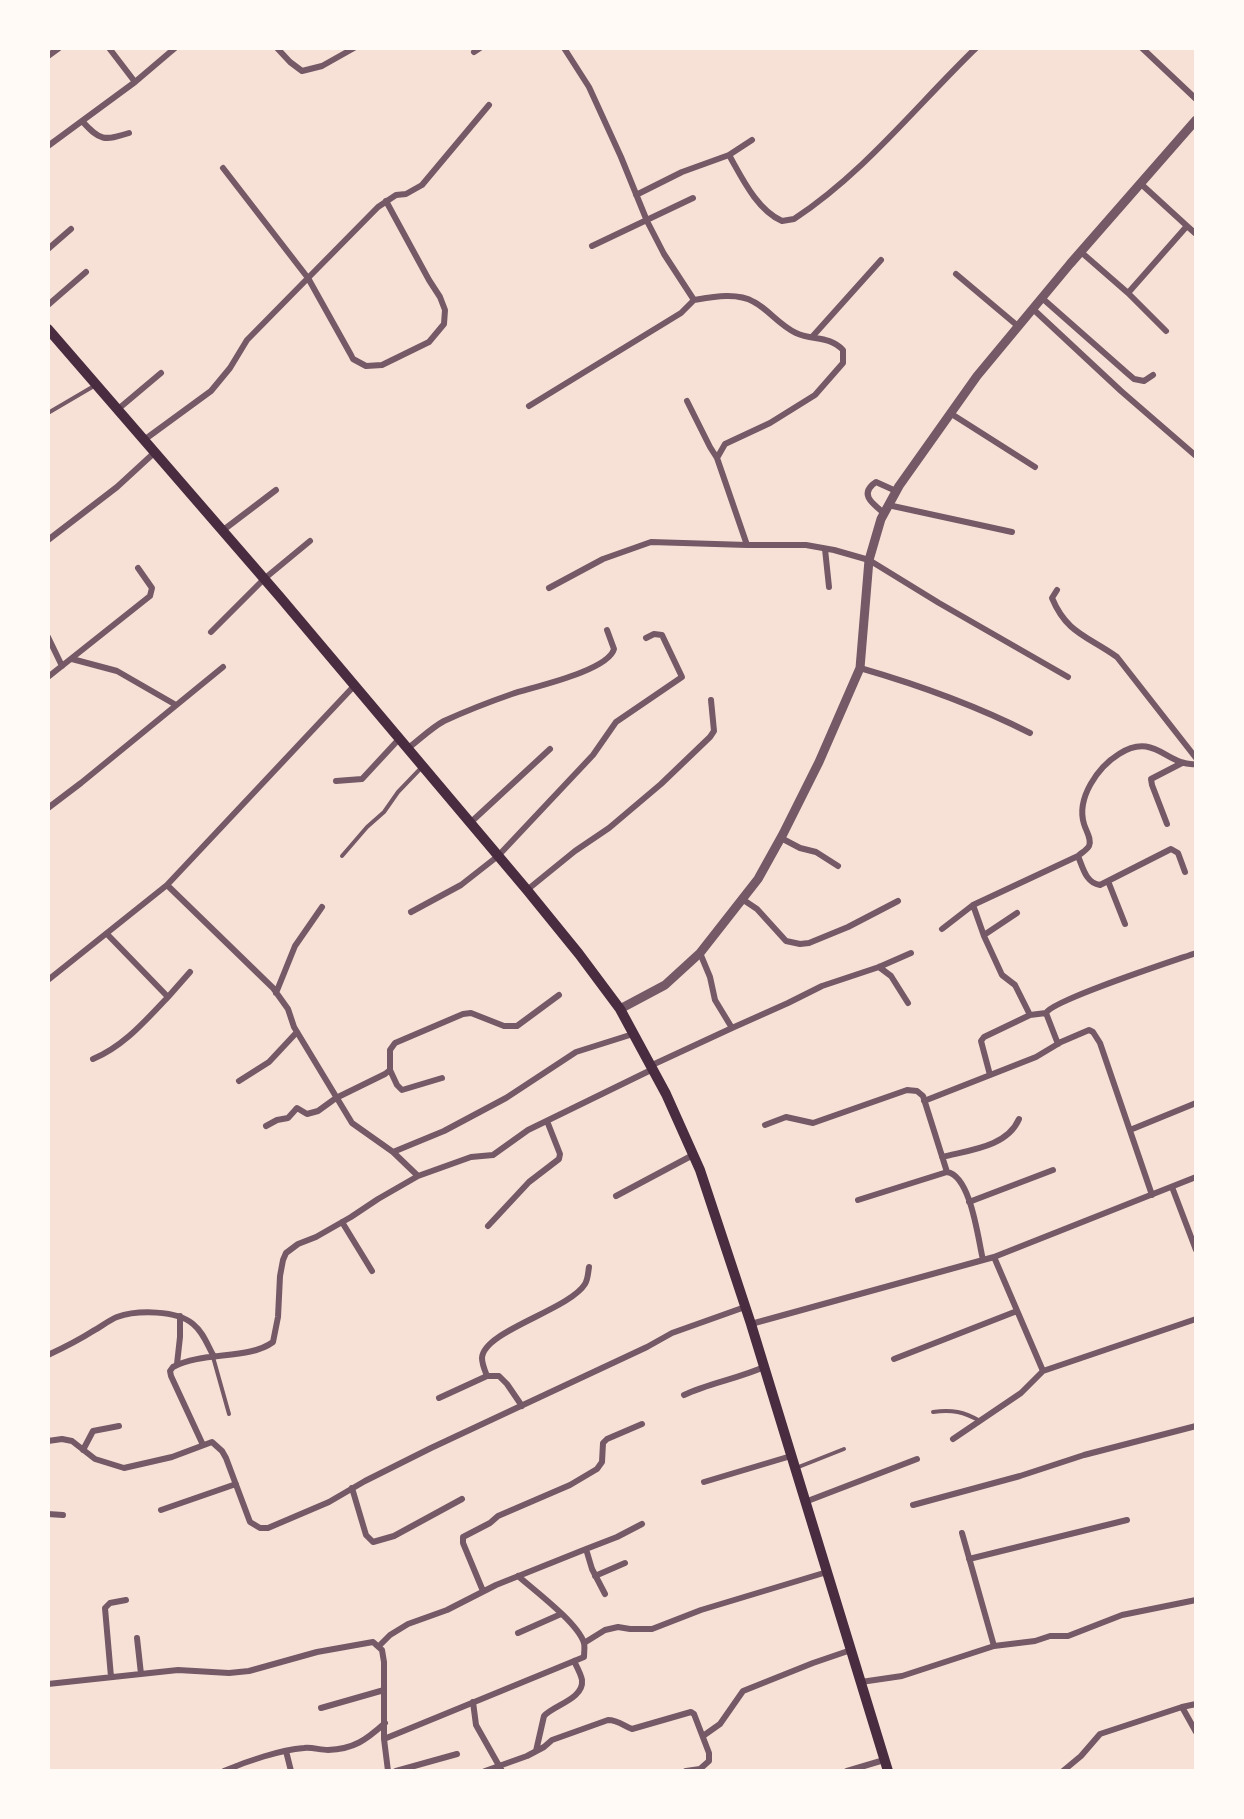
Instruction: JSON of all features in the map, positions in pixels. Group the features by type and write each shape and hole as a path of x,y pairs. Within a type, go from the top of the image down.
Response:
{"main road":[{"path":"48,329 264,579 527,890 620,1009 666,1094 693,1155 751,1324 886,1766"}],"street":[{"path":"48,57 59,48"},
{"path":"109,48 135,82"},
{"path":"48,146 135,82 175,48"},
{"path":"277,48 302,71 322,66 354,48"},
{"path":"474,52 480,48"},
{"path":"564,48 589,87 647,221 694,300"},
{"path":"729,155 741,177 765,210 782,221 794,219 869,159 976,48"},
{"path":"1142,48 1196,99"},
{"path":"144,440 211,391 230,368 247,340 378,207 396,195 406,194 422,184 489,105"},
{"path":"620,1009 665,985 700,953 758,879 781,838 819,762 860,668 869,560 886,509 896,491 977,376 1196,120"},
{"path":"82,121 101,138 108,140 129,133"},
{"path":"636,195 682,172 729,155 752,140"},
{"path":"223,168 308,278 353,359 366,366 382,365 429,342 444,324 445,310 440,297 386,201"},
{"path":"1140,183 1196,234"},
{"path":"592,246 693,198"},
{"path":"1128,293 1187,226"},
{"path":"48,249 70,229"},
{"path":"1081,252 1128,293 1166,331"},
{"path":"812,337 881,260"},
{"path":"48,305 86,272"},
{"path":"956,274 1019,327"},
{"path":"529,406 681,313 694,300 731,296 754,302 775,320 797,334 835,342 843,350 843,363 815,395 770,423 726,444 717,458"},
{"path":"1042,298 1134,379 1144,381 1153,375"},
{"path":"1033,309 1121,391 1196,456"},
{"path":"117,410 161,373"},
{"path":"687,401 717,458 747,545"},
{"path":"950,412 1035,467"},
{"path":"48,540 117,487 154,453"},
{"path":"896,491 876,482 868,490 870,503 886,509 1012,532"},
{"path":"222,531 276,490"},
{"path":"211,632 264,579 310,542"},
{"path":"549,588 603,559 651,543 806,545 869,560 1068,677"},
{"path":"825,549 829,587"},
{"path":"48,677 150,596 152,588 138,568"},
{"path":"1057,590 1052,598 1064,621 1077,634 1117,657 1196,758"},
{"path":"407,749 442,722 514,693 571,677 610,657 614,649 607,630"},
{"path":"411,912 461,885 498,856 593,755 616,722 682,677 662,636 654,634 646,639"},
{"path":"48,637 63,666"},
{"path":"72,658 117,671 176,705"},
{"path":"48,808 223,667"},
{"path":"860,668 963,701 1030,734"},
{"path":"48,980 167,885 354,686"},
{"path":"527,890 575,851 609,828 662,784 710,737 714,731 711,700"},
{"path":"336,781 362,779 399,740"},
{"path":"942,930 973,905 1078,855 1088,847 1090,843 1083,822 1083,806 1095,776 1109,760 1128,748 1145,747 1161,750 1186,765 1196,764"},
{"path":"469,823 550,749"},
{"path":"1167,824 1152,785 1152,779 1182,763"},
{"path":"781,838 800,848 810,849 838,866"},
{"path":"1078,855 1089,882 1100,885 1171,849 1178,853 1185,872"},
{"path":"1108,880 1125,924"},
{"path":"167,885 276,993 288,1009 297,1032 352,1123 393,1152 418,1176"},
{"path":"742,899 757,909 786,940 800,944 809,943 848,927 898,901"},
{"path":"973,905 1002,975 1015,985 1030,1015"},
{"path":"276,993 295,946 322,907"},
{"path":"984,935 1017,913"},
{"path":"107,934 168,997"},
{"path":"700,953 710,977 715,1000 732,1028"},
{"path":"203,1445 170,1374 173,1366 213,1355 249,1352 273,1342 278,1317 283,1260 286,1253 298,1244 342,1222 418,1176 432,1173 471,1157 493,1155 528,1130 732,1028 822,986 879,967 911,953"},
{"path":"1046,1013 1049,1008 1072,998 1196,953"},
{"path":"879,967 891,976 908,1003"},
{"path":"93,1059 113,1050 126,1040 190,972"},
{"path":"442,1078 402,1090 390,1070 390,1050 395,1044 463,1014 471,1013 504,1026 517,1026 559,995"},
{"path":"990,1075 982,1039 1030,1015 1046,1013"},
{"path":"1046,1013 1058,1044"},
{"path":"924,1101 1036,1057 1089,1030 1100,1043 1152,1195"},
{"path":"239,1081 269,1062 297,1032"},
{"path":"393,1152 444,1131 506,1098 576,1052 633,1034"},
{"path":"266,1126 277,1120 288,1118 297,1108 310,1114 390,1070"},
{"path":"765,1125 786,1117 811,1123 908,1090 917,1091 924,1101 946,1172"},
{"path":"1130,1130 1196,1103"},
{"path":"942,1157 1008,1136 1019,1119"},
{"path":"488,1226 529,1182 559,1159 560,1154 547,1121"},
{"path":"616,1196 693,1155"},
{"path":"969,1202 1053,1170"},
{"path":"858,1200 946,1172 953,1173 967,1192 983,1260"},
{"path":"751,1324 994,1257 1196,1177"},
{"path":"1173,1187 1196,1250"},
{"path":"342,1222 372,1271"},
{"path":"994,1257 1043,1371"},
{"path":"486,1376 482,1359 488,1345 578,1292 588,1278 589,1266"},
{"path":"48,1441 62,1439 72,1441 95,1459 124,1468 172,1457 212,1442 222,1451 250,1522 260,1528 268,1528 329,1502 431,1448 647,1347 672,1333 744,1304"},
{"path":"894,1359 1017,1311"},
{"path":"48,1355 70,1345 115,1317 149,1312 180,1316 193,1323 204,1336 213,1355"},
{"path":"177,1364 180,1316"},
{"path":"953,1439 1020,1393 1043,1371 1196,1319"},
{"path":"684,1395 706,1386 741,1377 764,1367"},
{"path":"439,1398 486,1376 499,1376 522,1406"},
{"path":"483,1591 463,1543 463,1537 490,1523 498,1516 570,1485 597,1469 602,1462 603,1443 607,1439 642,1424"},
{"path":"83,1450 93,1431 119,1426"},
{"path":"913,1505 1020,1476 1084,1455 1196,1426"},
{"path":"704,1482 791,1456"},
{"path":"805,1502 917,1460"},
{"path":"161,1510 236,1484"},
{"path":"352,1488 366,1534 374,1542 394,1536 462,1499"},
{"path":"48,1514 63,1515"},
{"path":"969,1560 1127,1520"},
{"path":"379,1646 390,1635 408,1624 447,1610 483,1591 617,1537 642,1524"},
{"path":"962,1533 994,1646"},
{"path":"586,1550 605,1594"},
{"path":"596,1576 625,1563"},
{"path":"584,1643 605,1630 618,1627 652,1629 701,1610 827,1572"},
{"path":"384,1739 584,1657 584,1643 577,1631 518,1576"},
{"path":"111,1677 105,1608 110,1603 126,1600"},
{"path":"861,1682 902,1676 994,1646 1035,1641 1050,1636 1068,1636 1122,1615 1196,1600"},
{"path":"518,1633 561,1614"},
{"path":"138,1638 141,1674"},
{"path":"48,1684 178,1670 249,1671 317,1652 373,1642 379,1646 384,1662 384,1739 388,1771"},
{"path":"703,1736 720,1724 742,1691 851,1650"},
{"path":"536,1751 544,1716 574,1696 581,1688 582,1680 574,1662"},
{"path":"321,1708 384,1690"},
{"path":"472,1702 476,1725 501,1768"},
{"path":"1064,1771 1082,1756 1100,1734 1196,1704"},
{"path":"1182,1707 1196,1732"},
{"path":"485,1771 501,1768 536,1751 552,1740 608,1720 618,1721 632,1729 691,1712 703,1736 709,1753 709,1761 700,1769 686,1771"},
{"path":"224,1771 286,1751 350,1747 365,1740 385,1723"},
{"path":"286,1751 291,1771"},
{"path":"396,1771 457,1754"},
{"path":"847,1771 886,1766"}],"lane":[{"path":"48,413 96,385"},
{"path":"342,856 367,827 384,812 398,792 422,766"},
{"path":"213,1355 229,1414"},
{"path":"933,1412 955,1410 967,1413 980,1421"},
{"path":"795,1468 844,1449"}]}
